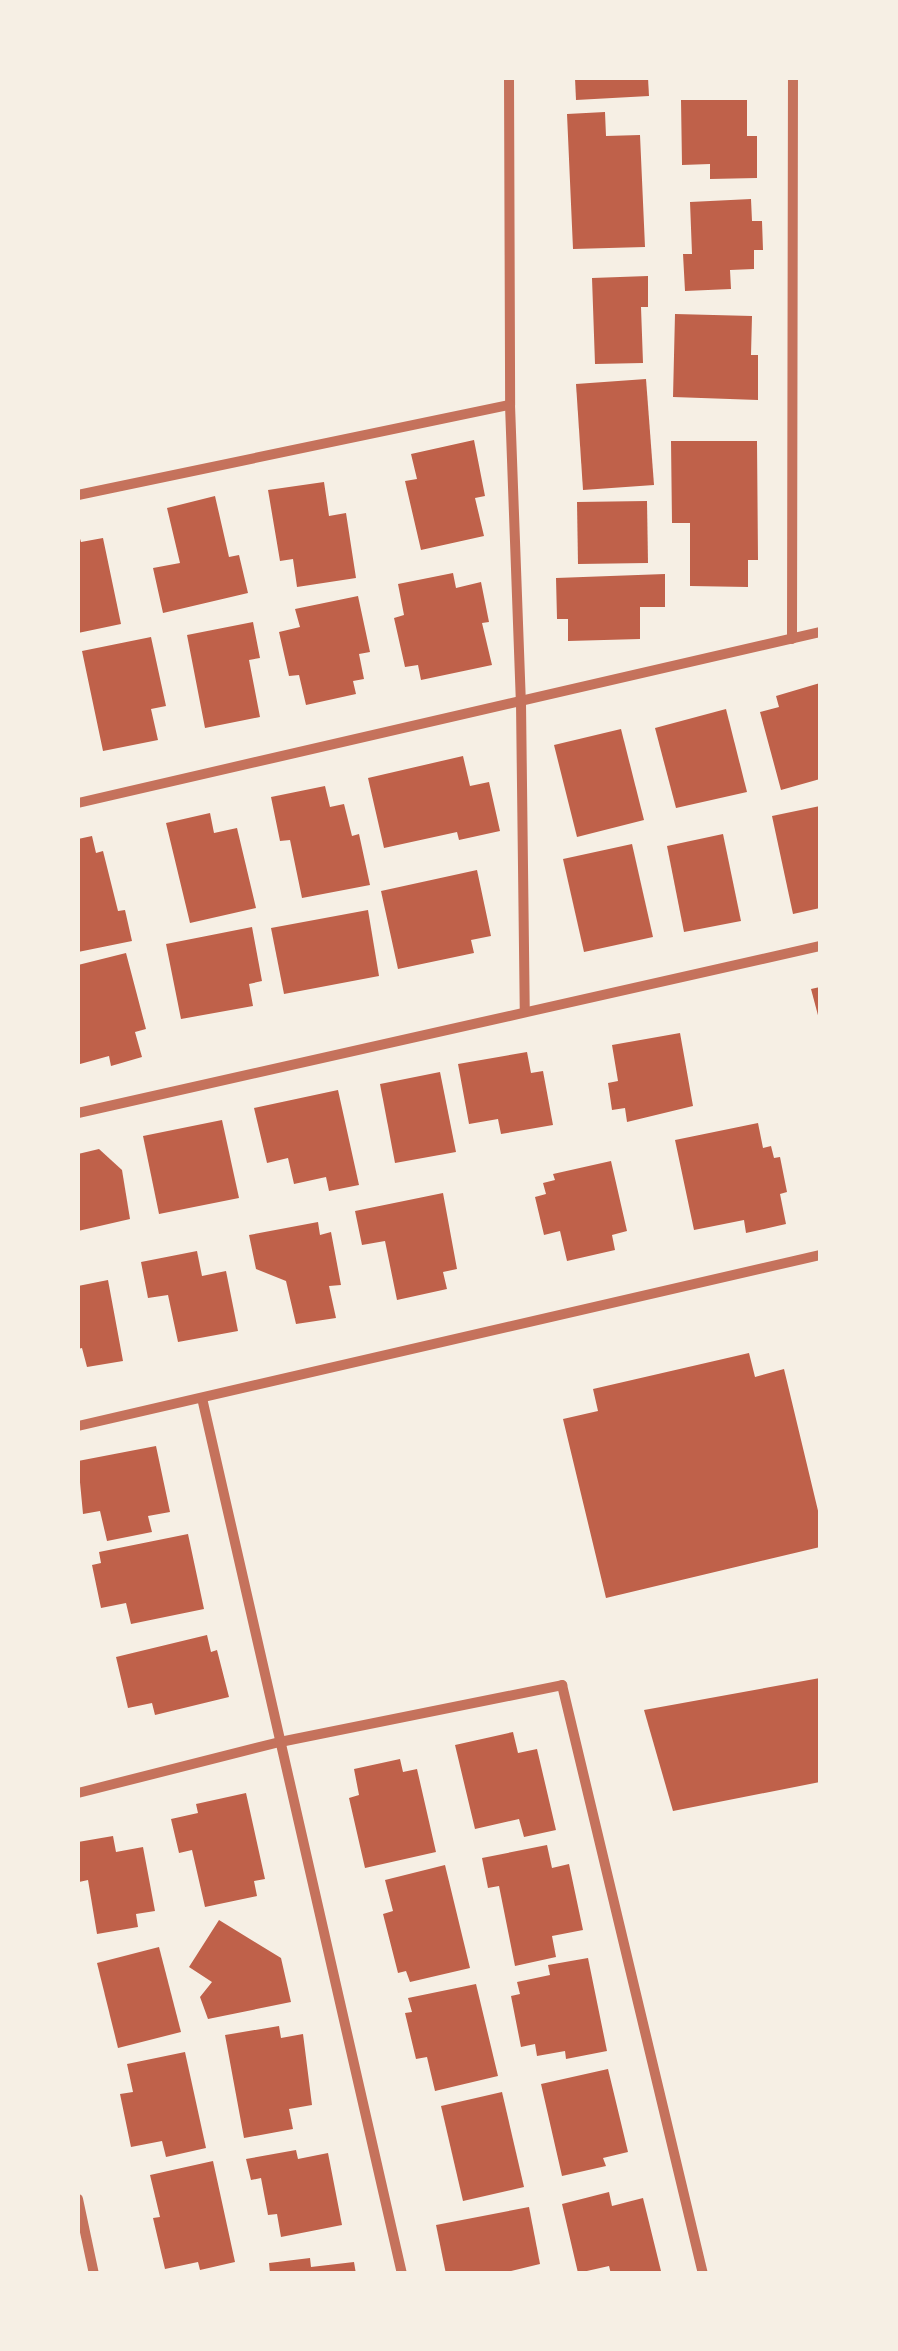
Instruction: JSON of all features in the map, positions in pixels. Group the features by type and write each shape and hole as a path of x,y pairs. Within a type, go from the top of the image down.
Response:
{"street":[{"path":"509,78 510,405 521,703 525,1010"},
{"path":"792,638 793,78"},
{"path":"78,495 510,405"},
{"path":"78,803 820,632"},
{"path":"78,1113 820,946"},
{"path":"78,1426 820,1255"},
{"path":"202,1398 402,2274"},
{"path":"78,1793 280,1742 562,1684 703,2274"},
{"path":"78,2199 94,2274"}],"building":[{"path":"575,78 648,78 649,96 576,100"},
{"path":"681,100 747,100 747,136 757,136 757,178 710,179 710,164 682,165"},
{"path":"605,112 606,136 640,135 645,247 573,249 567,114"},
{"path":"751,199 752,221 762,221 763,250 754,250 754,269 730,270 731,289 685,291 683,254 692,254 690,202"},
{"path":"648,276 648,307 641,307 643,363 595,364 592,278"},
{"path":"675,314 752,316 751,355 758,355 758,400 673,397"},
{"path":"646,379 654,485 583,490 576,384"},
{"path":"474,440 485,496 475,498 484,536 421,550 405,481 417,479 411,454"},
{"path":"671,441 757,441 758,560 748,560 748,587 690,586 690,523 672,523"},
{"path":"324,482 329,516 346,513 356,578 297,587 293,559 280,561 268,490"},
{"path":"215,496 229,557 239,555 248,593 163,613 153,568 180,563 167,508"},
{"path":"647,501 648,563 578,564 577,502"},
{"path":"78,532 81,542 103,538 121,624 78,633"},
{"path":"453,573 456,588 481,582 489,622 482,623 492,665 421,680 418,665 405,667 394,618 404,615 398,584"},
{"path":"665,574 665,607 640,607 640,639 568,641 568,619 557,619 556,578"},
{"path":"358,596 370,652 359,654 364,679 353,681 356,694 306,705 299,675 289,676 279,632 300,627 295,609"},
{"path":"253,622 260,658 249,660 260,717 205,728 187,635"},
{"path":"151,637 166,706 151,709 158,740 103,751 82,651"},
{"path":"820,683 820,779 781,790 760,712 779,707 776,696"},
{"path":"726,709 747,792 676,808 655,728"},
{"path":"621,729 644,820 577,837 554,745"},
{"path":"463,756 470,786 489,782 500,831 459,840 457,832 384,848 368,778"},
{"path":"325,786 330,807 344,804 352,836 359,834 370,885 302,898 290,840 280,841 271,797"},
{"path":"820,806 820,908 793,914 772,816"},
{"path":"210,813 214,833 237,828 256,908 190,923 166,823"},
{"path":"723,834 741,921 684,932 667,846"},
{"path":"92,836 96,853 103,851 118,911 125,910 132,941 78,952 78,839"},
{"path":"632,844 653,937 584,952 563,859"},
{"path":"477,870 491,936 471,940 474,953 398,969 381,891"},
{"path":"368,910 379,976 284,994 271,928"},
{"path":"252,927 262,981 249,984 253,1006 181,1019 166,944"},
{"path":"126,953 146,1029 135,1032 142,1057 111,1066 109,1056 80,1064 78,965"},
{"path":"820,987 820,1019 819,1019 811,989"},
{"path":"680,1033 693,1106 627,1122 625,1108 612,1110 608,1083 618,1081 612,1045"},
{"path":"527,1052 531,1073 543,1071 553,1125 501,1134 498,1119 469,1124 458,1064"},
{"path":"440,1072 456,1152 395,1163 380,1084"},
{"path":"338,1090 359,1185 329,1191 326,1177 294,1184 288,1158 267,1163 254,1108"},
{"path":"222,1120 239,1198 159,1214 143,1136"},
{"path":"758,1123 763,1148 771,1146 774,1158 780,1157 787,1192 780,1194 786,1224 746,1233 744,1220 694,1230 675,1140"},
{"path":"99,1149 122,1170 130,1219 78,1231 78,1154"},
{"path":"611,1161 627,1231 612,1235 615,1250 567,1261 560,1231 544,1235 535,1197 546,1194 543,1183 555,1180 553,1174"},
{"path":"443,1193 457,1269 443,1272 447,1289 397,1300 385,1241 362,1245 355,1211"},
{"path":"318,1222 320,1235 331,1232 341,1285 329,1286 336,1318 296,1324 286,1281 256,1269 249,1235"},
{"path":"197,1251 202,1276 226,1271 238,1331 178,1342 168,1295 148,1298 141,1262"},
{"path":"108,1280 123,1361 87,1367 82,1348 78,1349 78,1286"},
{"path":"749,1353 755,1377 784,1369 820,1519 820,1547 606,1598 563,1419 598,1411 593,1389"},
{"path":"156,1446 170,1512 148,1516 152,1532 107,1541 100,1511 83,1514 78,1461"},
{"path":"188,1534 204,1609 131,1624 126,1603 101,1608 92,1565 101,1563 99,1552"},
{"path":"207,1635 211,1652 217,1650 229,1697 155,1715 152,1703 128,1708 116,1657"},
{"path":"820,1678 820,1782 673,1811 644,1710"},
{"path":"513,1732 518,1753 537,1749 556,1830 524,1837 519,1819 475,1829 455,1745"},
{"path":"400,1759 403,1772 417,1769 436,1852 365,1868 349,1798 359,1795 354,1769"},
{"path":"246,1793 265,1879 254,1881 257,1896 205,1907 192,1850 179,1853 171,1819 198,1813 196,1804"},
{"path":"113,1836 116,1852 143,1847 155,1911 136,1914 138,1927 97,1934 88,1880 79,1882 78,1842"},
{"path":"547,1845 552,1868 569,1864 583,1930 552,1936 556,1957 515,1966 499,1886 488,1888 482,1858"},
{"path":"445,1865 470,1968 410,1982 406,1971 398,1973 383,1914 393,1911 385,1880"},
{"path":"219,1920 281,1958 291,2002 208,2019 200,1997 212,1982 189,1967"},
{"path":"159,1947 181,2032 118,2048 97,1963"},
{"path":"588,1958 607,2051 566,2059 565,2051 537,2056 535,2044 521,2047 511,1996 520,1994 517,1982 550,1975 548,1965"},
{"path":"476,1984 498,2076 435,2091 427,2057 416,2059 405,2013 412,2012 408,1998"},
{"path":"279,2026 281,2038 303,2034 312,2105 289,2109 293,2129 244,2138 225,2035"},
{"path":"185,2052 206,2148 166,2157 162,2141 131,2147 120,2094 133,2092 127,2064"},
{"path":"608,2069 628,2152 603,2158 606,2166 562,2176 541,2084"},
{"path":"502,2092 524,2187 463,2201 441,2106"},
{"path":"296,2150 298,2159 328,2153 342,2225 281,2237 277,2214 268,2215 261,2178 251,2180 246,2159"},
{"path":"213,2161 235,2262 200,2270 198,2262 165,2269 153,2218 160,2217 150,2175"},
{"path":"609,2192 612,2206 643,2198 661,2271 611,2274 609,2266 578,2273 562,2204"},
{"path":"529,2207 540,2264 499,2274 446,2274 436,2225"},
{"path":"310,2258 311,2267 354,2262 356,2274 270,2274 269,2263"}]}
